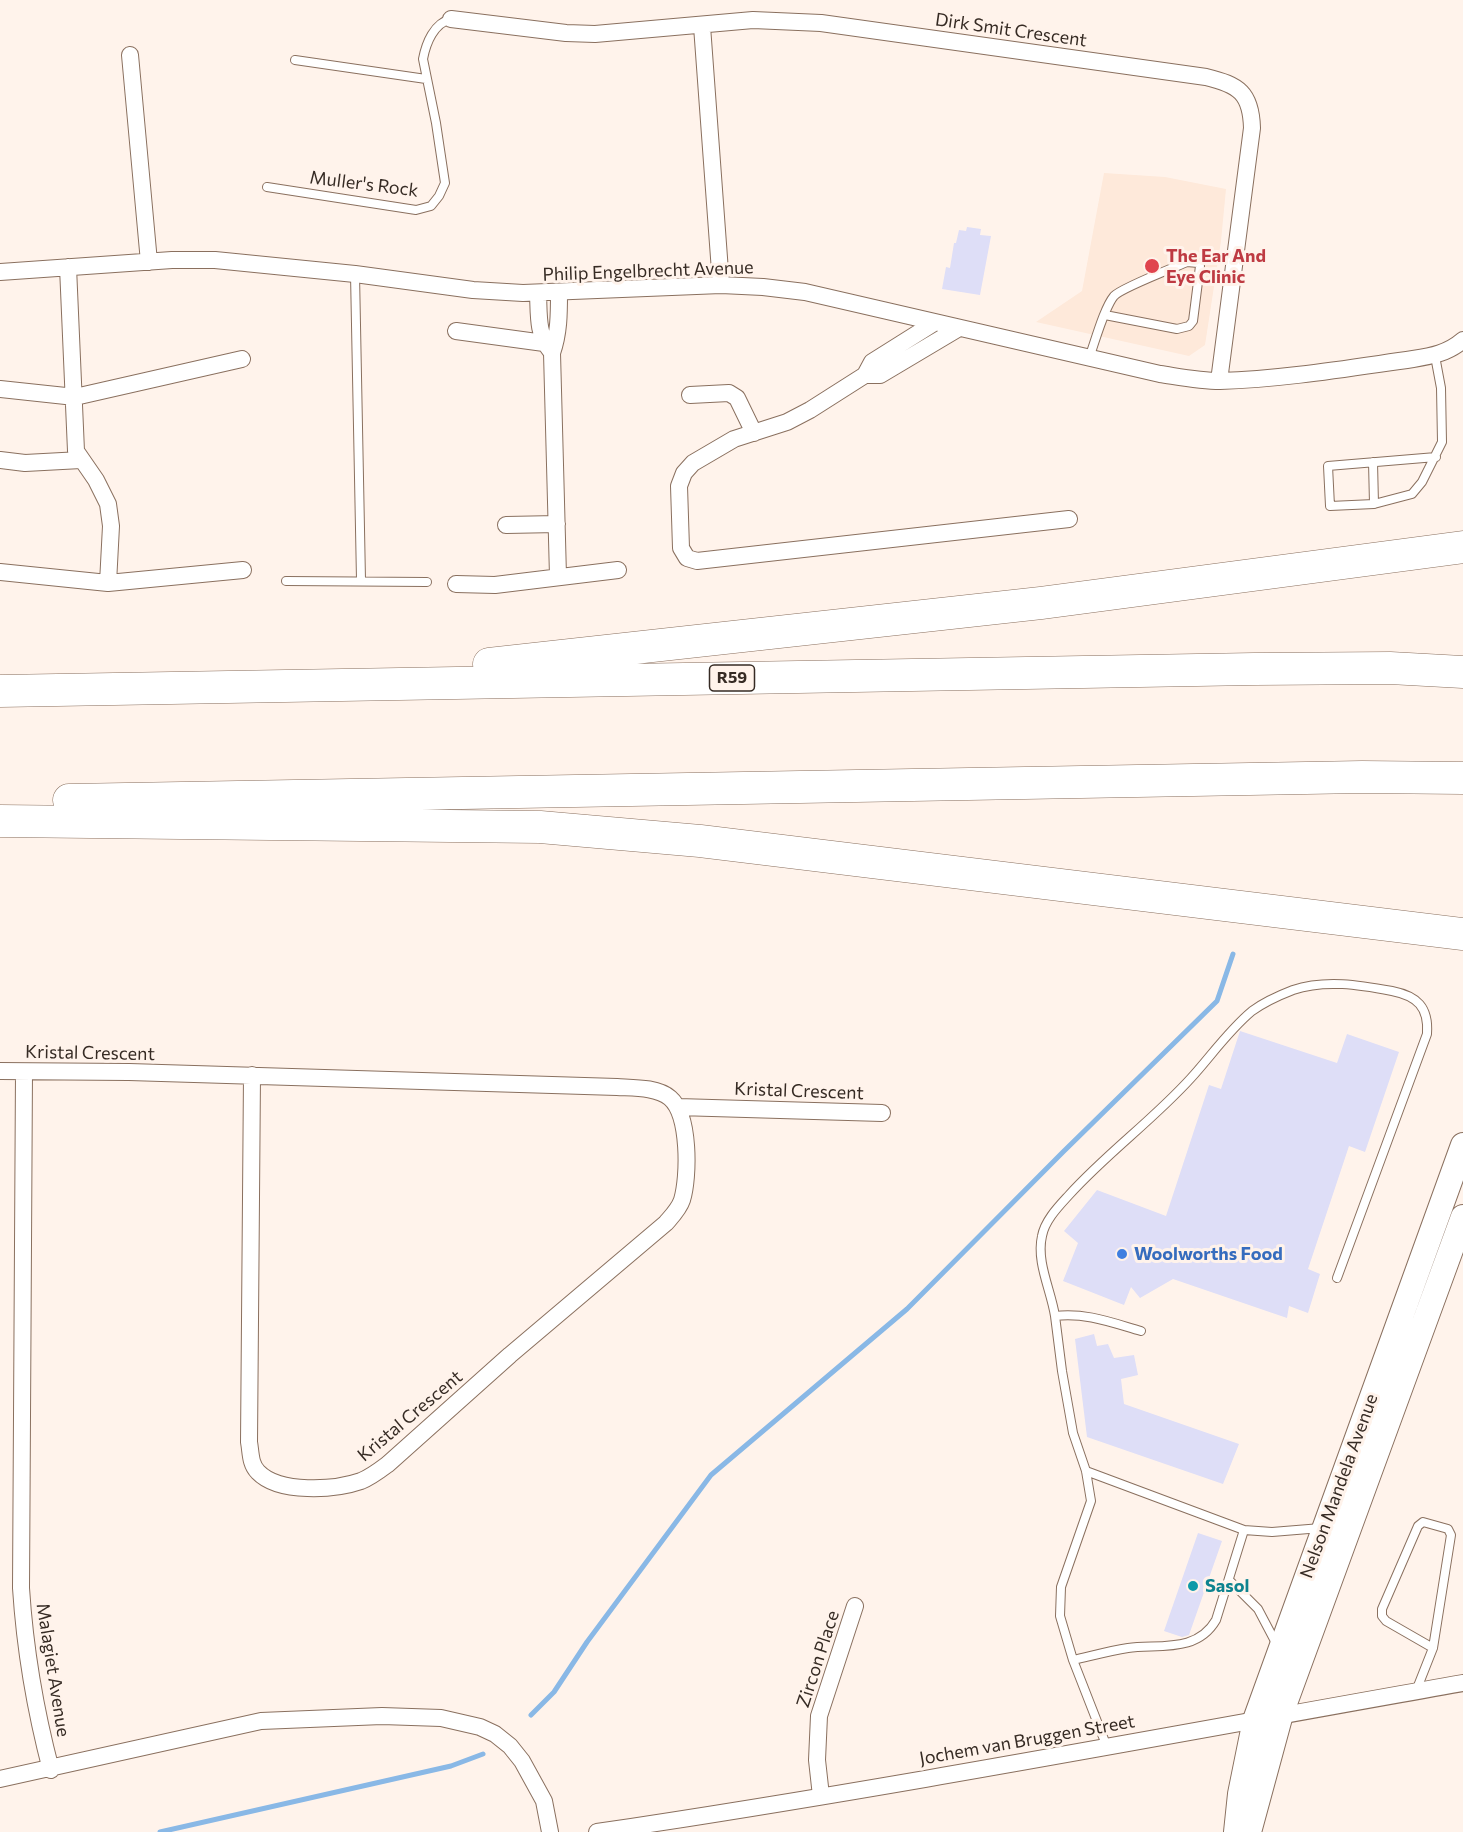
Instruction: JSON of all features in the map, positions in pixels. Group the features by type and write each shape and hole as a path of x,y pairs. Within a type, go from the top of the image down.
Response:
{"highway":[{"path":"370,684 468,666 603,653 1041,603 1463,547"},
{"name":"R59","path":"0,691 1254,669 1390,668 1463,672"},
{"path":"0,801 1340,777 1463,778"},
{"path":"0,821 540,826 700,840 1463,934"}],"street":[{"name":"Dirk Smit Crescent","path":"451,19 566,33 595,34 753,20 821,23 1225,81 1234,86 1248,101 1252,128 1219,381"},
{"path":"702,26 721,285"},
{"path":"130,55 149,262"},
{"name":"Philip Engelbrecht Avenue","path":"0,272 172,260 215,260 355,274 473,290 538,294 721,285 763,287 805,292 1089,358 1195,380 1219,381 1280,376 1435,356 1453,348 1463,340"},
{"path":"68,267 76,451 101,488 110,513 108,583"},
{"path":"548,348 557,340 559,293"},
{"path":"538,294 539,322 548,348 558,576"},
{"path":"934,323 872,362 865,375 797,417 734,439 693,463 684,473 679,486 681,548 687,558 697,561 1069,519"},
{"path":"865,375 880,375 959,328"},
{"path":"456,331 548,348"},
{"path":"0,389 75,397 242,359"},
{"path":"690,395 729,393 734,395 754,433"},
{"path":"0,460 25,463 81,460"},
{"path":"506,525 557,524"},
{"path":"0,572 108,583 243,570"},
{"path":"456,584 495,585 618,570"},
{"name":"Kristal Crescent","path":"0,1071 129,1072 617,1086 659,1092 670,1098 678,1107 684,1121 686,1165 679,1206 666,1222 510,1354 382,1469 363,1480 348,1485 296,1487 272,1482 259,1473 252,1462 249,1442 252,1076"},
{"name":"Malagiet Avenue","path":"24,1072 21,1588 25,1643 51,1770"},
{"name":"Kristal Crescent","path":"678,1107 882,1113"},
{"name":"Nelson Mandela Avenue","path":"1236,1832 1240,1794 1255,1720 1463,1145"},
{"name":"Nelson Mandela Avenue","path":"1249,1832 1281,1714 1463,1217"},
{"name":"Zircon Place","path":"821,1796 817,1760 819,1716 855,1606"},
{"name":"Jochem van Bruggen Street","path":"597,1832 1107,1747 1463,1683"},
{"path":"0,1779 51,1770 261,1721 363,1716 441,1718 480,1727 495,1734 510,1746 522,1761 544,1801 550,1832"}],"lane":[{"name":"Muller's Rock","path":"267,187 416,210 431,206 445,183 423,59 429,40 441,22 451,19"},
{"path":"295,60 426,79"},
{"path":"1089,358 1105,315 1116,294 1187,262 1198,263 1200,267 1193,321 1189,326 1178,328 1105,315"},
{"path":"355,274 361,580"},
{"path":"1435,356 1440,388 1442,442 1436,457 1422,482 1412,494 1374,504 1330,506 1328,466 1436,457"},
{"path":"1373,462 1374,504"},
{"path":"286,580 427,582"},
{"path":"1107,1747 1073,1660 1062,1624 1059,1596 1090,1506 1091,1495 1086,1471 1073,1433 1055,1316 1042,1261 1041,1243 1045,1227 1052,1214 1083,1179 1190,1079 1253,1010 1294,990 1335,983 1372,987 1408,995 1420,1003 1428,1023 1427,1034 1337,1278"},
{"path":"1055,1316 1071,1314 1088,1316 1141,1331"},
{"path":"1086,1471 1244,1530 1272,1532 1324,1527"},
{"path":"1416,1692 1432,1648 1451,1535 1448,1529 1423,1522 1418,1526 1382,1609 1382,1616 1386,1621 1432,1648"},
{"path":"1073,1660 1127,1648 1184,1645 1195,1641 1212,1625 1244,1530"},
{"path":"1229,1580 1258,1608 1280,1651"}],"shaded area":[{"name":"The Ear And Eye Clinic","path":"1104,173 1165,177 1226,189 1221,241 1205,345 1189,356 1036,322 1082,291"}],"building":[{"path":"967,227 981,229 980,235 991,236 980,295 942,289 946,267 950,268 954,243 956,243 959,230 966,231"},
{"path":"1240,1031 1337,1063 1347,1034 1399,1052 1365,1152 1349,1146 1308,1269 1320,1274 1308,1313 1289,1306 1287,1318 1173,1279 1140,1298 1131,1287 1124,1305 1063,1281 1078,1243 1064,1231 1097,1190 1166,1216 1209,1085 1221,1089"},
{"path":"1094,1334 1097,1346 1108,1344 1114,1358 1134,1355 1138,1375 1121,1379 1124,1404 1239,1444 1223,1484 1087,1437 1075,1339"},
{"name":"Sasol","path":"1198,1533 1222,1541 1189,1635 1182,1637 1164,1631"}],"waterway":[{"path":"531,1715 554,1692 587,1642 711,1475 907,1309 1217,1001 1233,954"},
{"path":"160,1832 451,1766 483,1754"}],"place":[{"name":"The Ear And Eye Clinic","path":"1152,266"},
{"name":"Woolworths Food","path":"1122,1254"},
{"name":"Sasol","path":"1193,1586"}]}
